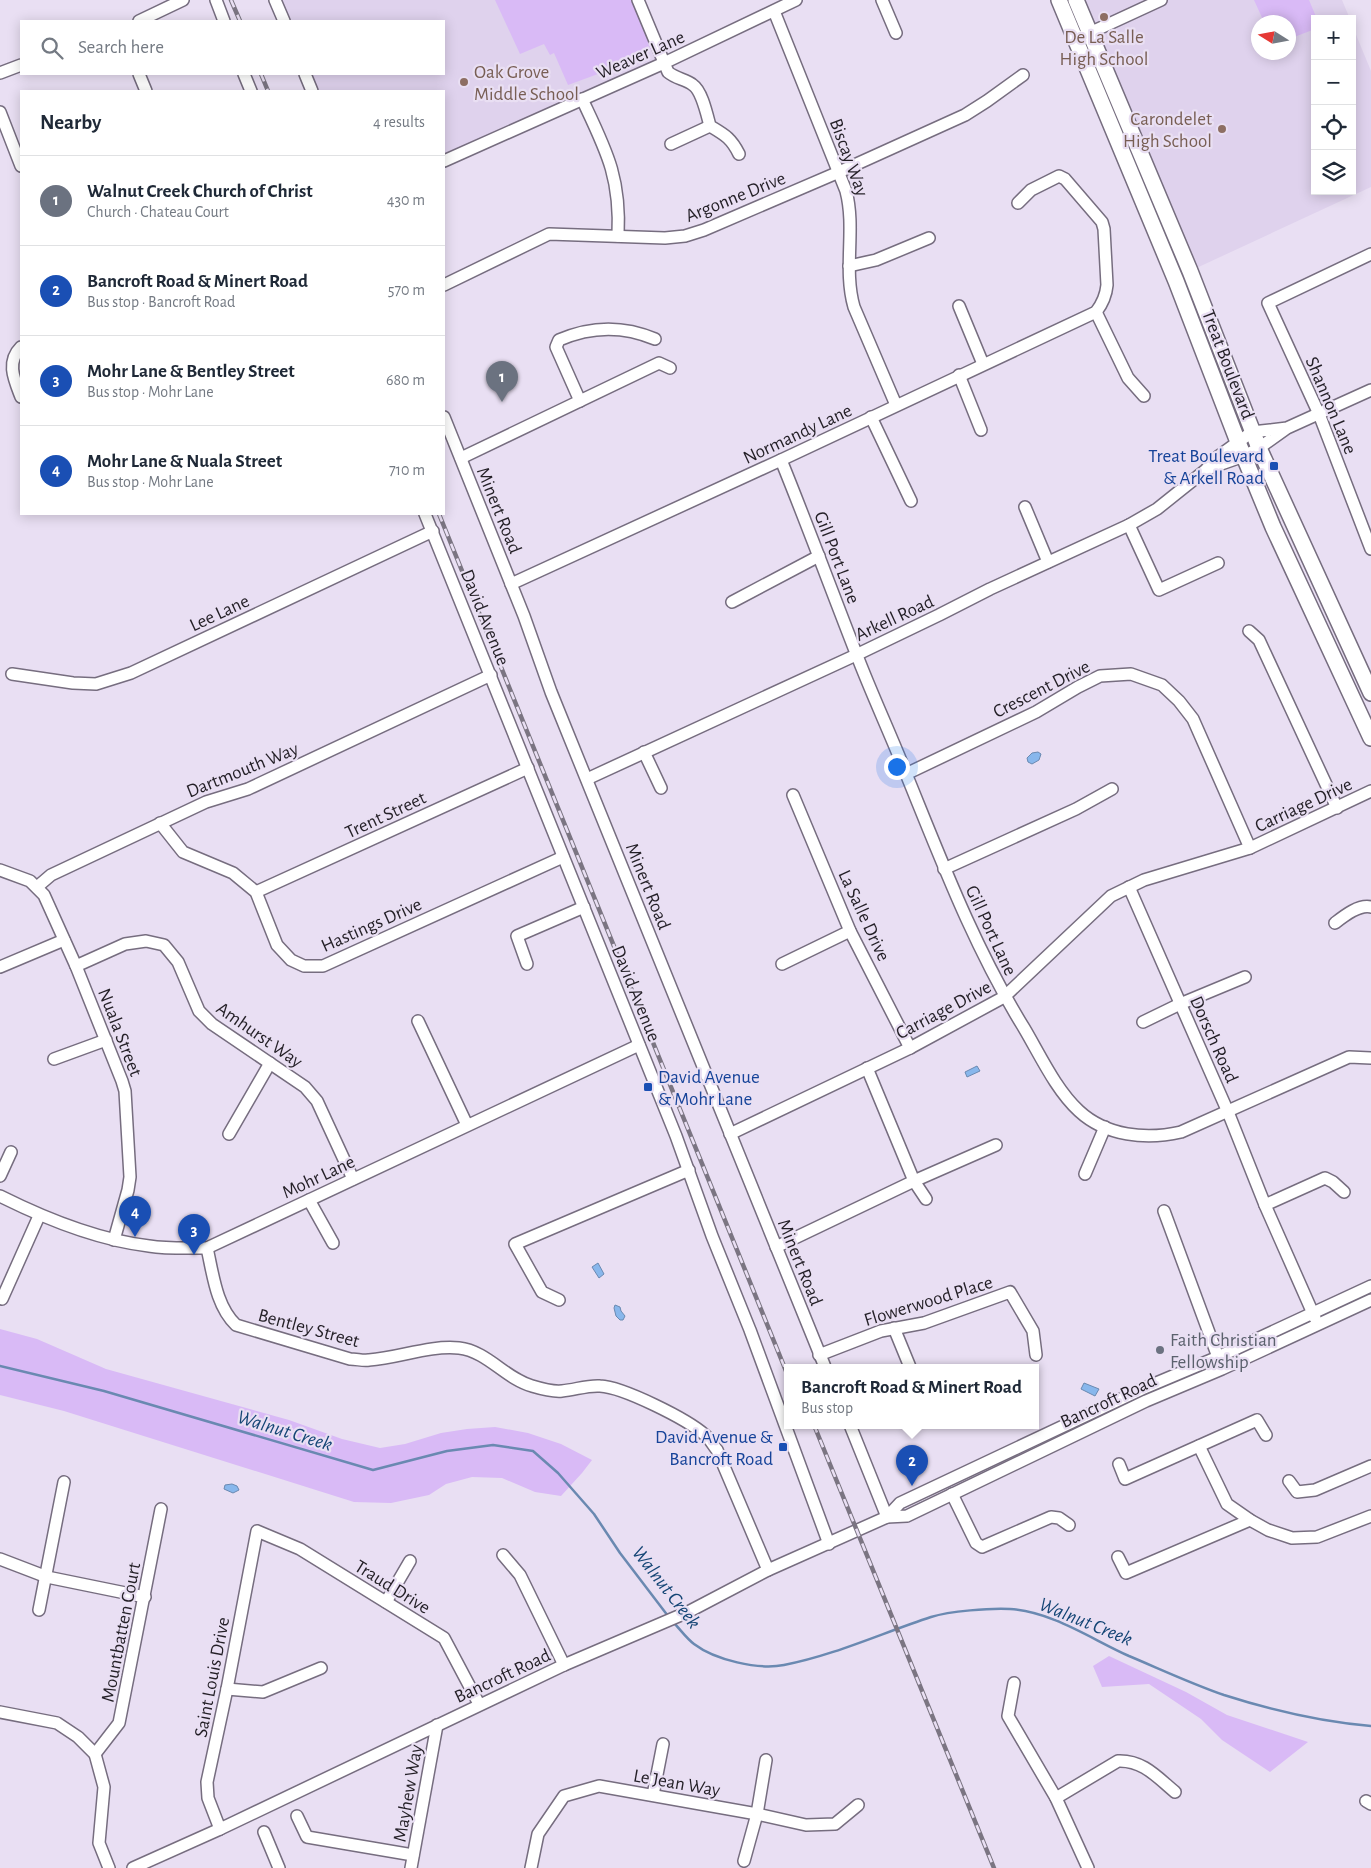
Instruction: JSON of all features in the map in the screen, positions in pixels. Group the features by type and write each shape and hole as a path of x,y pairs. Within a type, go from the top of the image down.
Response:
{"main road":[{"name":"Treat Boulevard","path":"1059,0 1176,282 1241,449 1277,535 1371,738"},
{"name":"Treat Boulevard","path":"1076,0 1190,271 1252,432 1371,693"}],"street":[{"path":"141,20 183,0"},
{"path":"216,0 224,20"},
{"path":"275,0 284,20"},
{"path":"638,0 668,72 674,77 694,85 702,100 710,126 728,136 739,154"},
{"name":"Weaver Lane","path":"445,161 664,63 796,0"},
{"path":"882,0 896,33"},
{"path":"1075,40 1161,0"},
{"name":"Biscay Way","path":"774,11 839,172 849,202 851,218 850,292 854,307 896,405"},
{"path":"0,72 20,65"},
{"path":"139,75 146,90"},
{"path":"244,75 251,90"},
{"path":"305,75 312,90"},
{"name":"Argonne Drive","path":"445,285 549,234 665,238 685,236 704,230 965,115 1023,75"},
{"path":"582,99 607,154 615,177 618,199 618,236"},
{"path":"0,112 20,163"},
{"path":"671,144 710,126"},
{"path":"1018,203 1031,190 1059,176 1065,179 1097,215 1104,229 1106,294 1096,312 1128,378 1144,396"},
{"path":"849,266 876,260 929,238"},
{"name":"Shannon Lane","path":"1371,254 1268,303 1319,414 1366,525 1371,549"},
{"path":"960,306 984,364"},
{"name":"Normandy Lane","path":"511,584 1096,312"},
{"path":"580,401 556,347 559,340 577,332 604,328 639,332 655,339"},
{"path":"20,348 13,359 13,376 20,394"},
{"path":"460,458 658,363 670,368"},
{"path":"958,375 980,430"},
{"name":"Arkell Road","path":"587,780 1129,525 1157,509 1206,469 1241,449 1259,448 1287,428 1371,390"},
{"path":"871,417 910,501"},
{"name":"Minert Road","path":"445,420 511,584 551,692 824,1364"},
{"name":"Arkell Road","path":"1241,449 1252,432 1287,428"},
{"name":"Gill Port Lane","path":"781,460 856,654 944,869 1004,997 1069,1101 1080,1112 1105,1126 1130,1135 1163,1136 1180,1132 1228,1112 1349,1057 1371,1058"},
{"path":"1025,507 1048,562"},
{"name":"David Avenue","path":"425,515 689,1170 712,1236 750,1330 784,1422"},
{"path":"1129,525 1160,590 1218,563"},
{"name":"Lee Lane","path":"12,674 73,683 96,684 131,672 433,531"},
{"path":"732,602 819,556"},
{"path":"1248,631 1259,640 1337,808"},
{"name":"Crescent Drive","path":"906,774 1036,712 1078,686 1100,676 1131,674 1162,684 1179,701 1193,720 1250,848"},
{"name":"Dartmouth Way","path":"37,887 51,875 206,802 248,789 491,676"},
{"path":"644,752 661,788"},
{"name":"Trent Street","path":"256,892 528,768"},
{"path":"944,869 1076,809 1112,789"},
{"name":"Carriage Drive","path":"730,1134 910,1048 1004,997 1111,896 1171,871 1250,848 1371,791"},
{"name":"La Salle Drive","path":"793,795 850,931 910,1048"},
{"name":"Hastings Drive","path":"160,824 183,852 233,873 256,892 277,945 292,960 304,966 323,966 563,857"},
{"path":"0,870 30,881 37,887"},
{"name":"Nuala Street","path":"37,887 44,895 76,966 125,1092 130,1176 114,1240"},
{"name":"Dorsch Road","path":"1129,887 1228,1112 1265,1206 1317,1324"},
{"path":"1336,924 1348,913 1367,906 1371,907"},
{"path":"527,964 518,936 584,907"},
{"path":"782,964 850,931"},
{"path":"0,967 64,940"},
{"name":"Amhurst Way","path":"76,966 126,944 146,941 164,945 178,962 199,1011 212,1024 305,1087 317,1101 353,1179"},
{"path":"1143,1022 1180,1004 1245,977"},
{"path":"418,1021 467,1125"},
{"path":"54,1059 106,1040"},
{"name":"Mohr Lane","path":"0,1196 39,1216 114,1240 149,1246 207,1248 639,1045"},
{"path":"229,1134 270,1063"},
{"path":"867,1068 914,1181 926,1199"},
{"path":"1085,1174 1105,1126"},
{"path":"776,1247 914,1181 996,1145"},
{"path":"0,1176 11,1152"},
{"path":"559,1300 542,1292 515,1244 689,1170"},
{"path":"1265,1206 1324,1178 1333,1182 1344,1192"},
{"path":"309,1200 334,1243"},
{"path":"1164,1211 1218,1357"},
{"path":"2,1299 39,1216"},
{"name":"Bentley Street","path":"207,1248 221,1306 227,1317 236,1325 350,1359 369,1361 447,1347 462,1348 478,1354 518,1380 531,1386 560,1391 598,1386 615,1388 630,1393 685,1422 705,1436 717,1450 768,1570"},
{"name":"Bancroft Road","path":"887,1517 900,1503 908,1499 1142,1389 1218,1357 1371,1286"},
{"name":"Flowerwood Place","path":"819,1355 875,1333 924,1323 1010,1292 1034,1331 1036,1355"},
{"name":"Bancroft Road","path":"133,1868 220,1829 564,1665 688,1612 768,1570 887,1517 907,1516 1146,1401 1222,1369 1371,1300"},
{"path":"894,1328 909,1364"},
{"path":"1119,1464 1125,1479 1256,1420 1266,1435"},
{"name":"David Avenue","path":"787,1429 829,1544"},
{"path":"852,1429 887,1517"},
{"path":"1199,1446 1227,1504 1268,1530 1292,1538 1317,1537 1371,1516"},
{"path":"1289,1481 1297,1492 1315,1490 1371,1466"},
{"path":"40,1610 64,1482"},
{"path":"952,1494 976,1544 982,1547 1052,1518 1060,1518 1069,1525"},
{"name":"Mountbatten Court","path":"95,1754 119,1723 161,1509"},
{"path":"1118,1557 1126,1573 1250,1520"},
{"name":"Traud Drive","path":"257,1531 300,1549 444,1638 480,1704"},
{"name":"Saint Louis Drive","path":"220,1829 208,1798 207,1782 257,1531"},
{"path":"503,1555 520,1574 564,1665"},
{"path":"0,1559 47,1577 145,1597"},
{"path":"386,1602 410,1561"},
{"path":"227,1689 263,1692 321,1668"},
{"path":"1014,1683 1008,1716 1056,1798 1088,1868"},
{"path":"0,1712 57,1723 78,1737 95,1754 104,1787 100,1843 109,1868"},
{"name":"Mayhew Way","path":"411,1868 437,1725"},
{"path":"653,1795 663,1744"},
{"path":"744,1862 757,1814 766,1760"},
{"path":"1056,1798 1118,1761 1138,1763 1175,1792"},
{"name":"Le Jean Way","path":"531,1868 538,1834 564,1796 599,1786 757,1814 806,1825 835,1824 858,1805"},
{"path":"297,1816 307,1837 414,1855"},
{"path":"264,1832 280,1868"}],"shaded area":[{"name":"Oak Grove Middle School","path":"279,0 638,0 664,63 445,161 445,90 312,90 305,75 445,75 445,20 284,20"},
{"path":"495,0 631,0 651,49 647,56 568,85 554,53 550,55 544,44 520,54"},
{"name":"Carondelet High School","path":"1076,0 1342,0 1348,15 1311,15 1311,195 1354,195 1190,271"},
{"path":"1254,0 1309,0 1315,15 1311,15 1311,31 1296,36 1296,15 1261,15"},
{"name":"Carondelet High School","path":"1356,35 1371,71 1371,187 1356,194"},
{"path":"0,1329 37,1339 106,1369 289,1420 342,1439 380,1448 405,1444 441,1433 495,1427 528,1433 561,1444 592,1460 561,1496 535,1492 502,1478 472,1477 446,1484 429,1495 391,1503 354,1502 64,1411 0,1395"},
{"path":"1109,1656 1186,1692 1227,1715 1308,1742 1270,1772 1222,1740 1201,1719 1149,1684 1102,1687 1093,1666"}],"water":[{"path":"1038,752 1041,754 1039,760 1032,764 1028,762 1027,758 1032,753"},
{"path":"977,1066 980,1071 967,1077 965,1072"},
{"path":"598,1263 604,1274 599,1278 592,1267"},
{"path":"615,1305 620,1307 625,1316 623,1320 616,1316"},
{"path":"1084,1383 1099,1389 1095,1396 1081,1389"},
{"path":"232,1484 237,1486 239,1490 233,1493 224,1489 225,1485"}],"waterway":[{"name":"Walnut Creek","path":"0,1366 104,1391 373,1470 447,1451 493,1445 533,1451 558,1473 594,1514 620,1553 668,1616"},
{"name":"Walnut Creek","path":"673,1622 694,1644 713,1655 750,1665 774,1666 822,1656 939,1615 992,1609 1026,1611 1057,1621 1129,1656 1224,1695 1296,1715 1371,1726"}],"railway":[{"path":"231,0 240,20"},
{"path":"261,75 268,90"},
{"path":"439,515 784,1366"},
{"path":"816,1429 994,1868"}],"place":[{"name":"De La Salle High School","path":"1104,17"},
{"name":"Oak Grove Middle School","path":"464,82"},
{"name":"Carondelet High School","path":"1222,129"},
{"name":"Walnut Creek Church of Christ","path":"502,402"},
{"name":"Treat Boulevard & Arkell Road","path":"1274,466"},
{"name":"David Avenue & Mohr Lane","path":"648,1087"},
{"name":"Mohr Lane & Nuala Street","path":"135,1237"},
{"name":"Mohr Lane & Bentley Street","path":"194,1255"},
{"name":"Faith Christian Fellowship","path":"1160,1350"},
{"name":"David Avenue & Bancroft Road","path":"783,1447"},
{"name":"Bancroft Road & Minert Road","path":"912,1486"}]}
